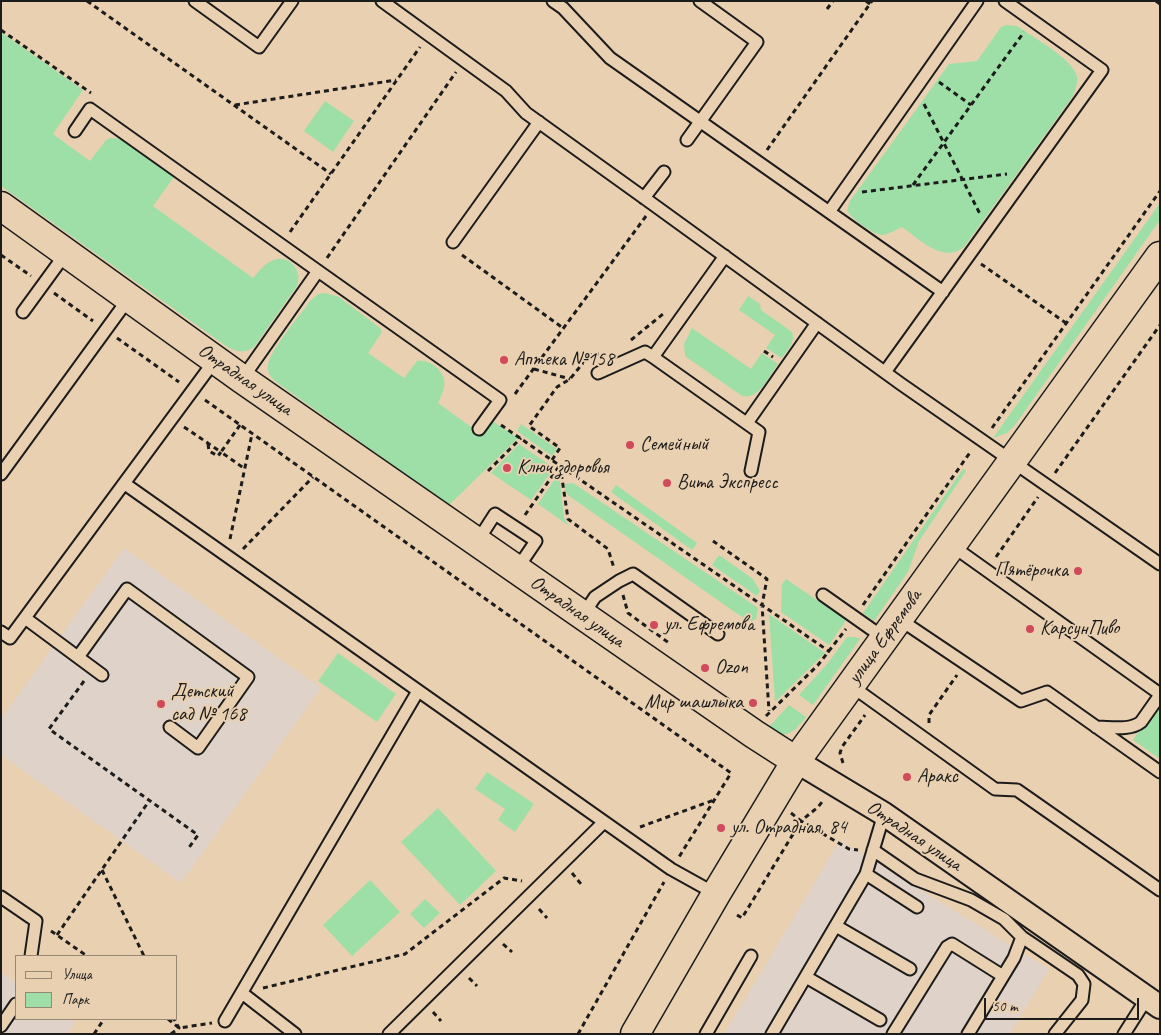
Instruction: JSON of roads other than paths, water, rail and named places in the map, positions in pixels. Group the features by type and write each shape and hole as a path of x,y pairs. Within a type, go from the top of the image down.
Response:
{"street":[{"name":"Отрадная улица","path":"3,212 66,252 242,379 754,734 884,814 1153,1002"},
{"name":"улица Ефремова","path":"640,1030 716,894 796,761 1011,461 1157,264"}],"lane":[{"path":"195,1 258,47 292,1"},
{"path":"382,1 506,91 526,113 885,372 1160,564"},
{"path":"553,1 563,8 610,58 943,292"},
{"path":"687,140 757,42 700,1"},
{"path":"828,212 976,1"},
{"path":"885,372 1102,70 1005,1"},
{"path":"75,131 90,109 500,400 479,429"},
{"path":"456,247 539,122"},
{"path":"649,202 664,172"},
{"path":"23,312 66,252"},
{"path":"653,357 725,256"},
{"path":"242,379 318,271"},
{"path":"1,474 129,298"},
{"path":"747,423 817,323"},
{"path":"598,373 645,352 653,357 759,432 751,471"},
{"path":"1,632 10,638 215,360"},
{"path":"125,484 604,822 672,869 716,894"},
{"path":"477,542 495,514 536,541 517,570"},
{"path":"951,545 1160,694 1138,725 1130,727 1096,727"},
{"path":"583,615 595,597 619,581 634,574 718,634"},
{"path":"78,657 126,589 248,678 198,748 170,727"},
{"path":"823,595 854,617 891,628 1021,701 1047,692 1160,772"},
{"path":"25,618 98,672"},
{"path":"850,685 995,789 1017,790 1160,890"},
{"path":"225,1021 418,691"},
{"path":"775,1033 866,874 884,814"},
{"path":"389,1034 604,822"},
{"path":"873,850 915,879 971,900 1004,919 1022,937 1078,975 1084,984 1082,1000 1056,1034"},
{"path":"866,874 917,907"},
{"path":"1,898 36,921 31,955"},
{"path":"836,926 910,969"},
{"path":"968,1034 1014,958 1022,937"},
{"path":"893,1034 947,947 952,944 1003,976"},
{"path":"706,1034 751,956"},
{"path":"806,977 880,1020"},
{"path":"242,993 295,1034"},
{"path":"1124,1034 1153,1002"},
{"path":"1,1026 15,1005"}],"place":[{"name":"Аптека №158","path":"504,360"},
{"name":"Семейный","path":"630,445"},
{"name":"Ключ здоровья","path":"507,468"},
{"name":"Вита Экспресс","path":"667,483"},
{"name":"Пятёрочка","path":"1078,571"},
{"name":"ул. Ефремова","path":"654,625"},
{"name":"КарсунПиво","path":"1030,629"},
{"name":"Ozon","path":"705,668"},
{"name":"Мир шашлыка","path":"753,703"},
{"name":"Детский сад № 168","path":"161,704"},
{"name":"Аракc","path":"907,777"},
{"name":"ул. Отрадная, 84","path":"721,828"}]}
